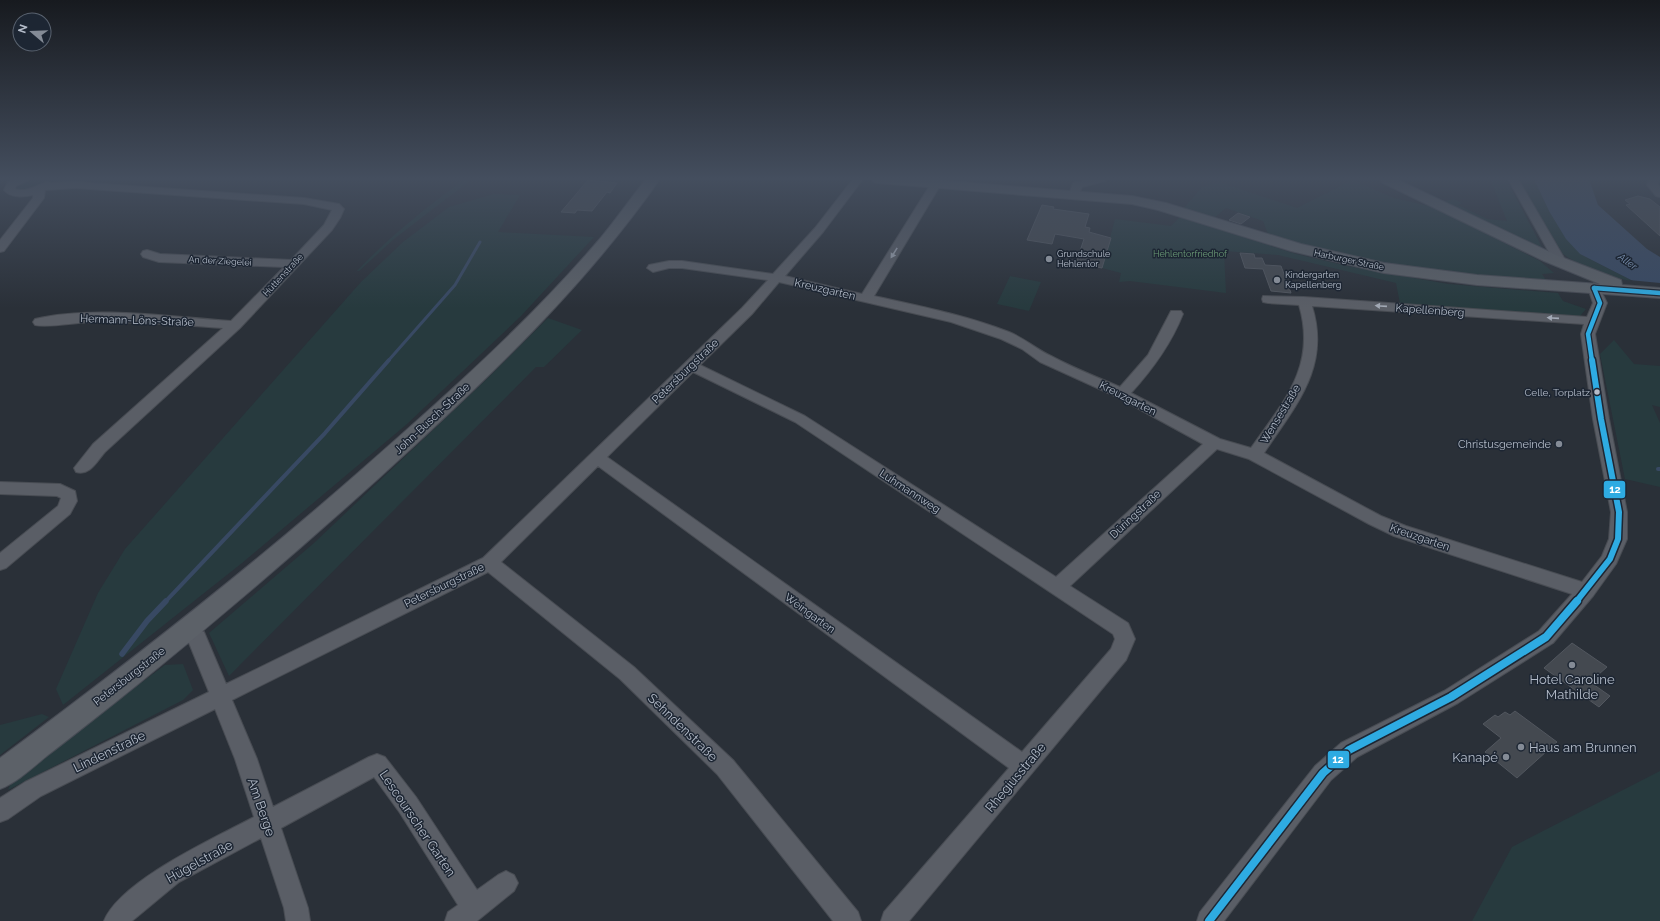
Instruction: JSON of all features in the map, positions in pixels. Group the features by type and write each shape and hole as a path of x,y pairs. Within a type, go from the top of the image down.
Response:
{"main road":[{"name":"John-Busch-Straße","path":"185,632 349,493 480,372 533,320 602,246 620,222"},
{"name":"Harburger Straße","path":"1213,222 1297,248 1384,268 1454,278 1652,293"},
{"path":"1477,222 1561,262 1611,283 1652,293"},
{"path":"1561,262 1584,278 1594,288"},
{"name":"Petersburgstraße","path":"0,775 75,719 185,632"}],"street":[{"path":"0,248 20,222"},
{"name":"Hüttenstraße","path":"82,468 99,448 235,325 294,264 331,222"},
{"name":"Petersburgstraße","path":"221,695 489,563 747,311 825,222"},
{"path":"866,298 913,222"},
{"path":"1538,222 1561,262"},
{"name":"An der Ziegelei","path":"148,254 159,258 294,264"},
{"name":"Kreuzgarten","path":"653,268 673,264 720,268 777,278 955,319 998,333 1038,353 1045,359 1122,394 1214,443 1255,456 1375,520 1400,531 1586,592"},
{"path":"1210,921 1323,773 1349,750 1451,697 1546,637 1586,592 1610,559 1618,539 1619,512 1588,334 1600,303 1594,288"},
{"name":"Kapellenberg","path":"1268,299 1592,321"},
{"name":"Wensestraße","path":"1255,456 1294,394 1307,365 1312,341 1310,322 1304,301"},
{"path":"1122,394 1144,372 1160,350 1176,314"},
{"name":"Hermann-Löns-Straße","path":"40,322 67,317 142,319 235,325"},
{"name":"Luhmannweg","path":"691,366 800,420 1121,629"},
{"name":"Düringstraße","path":"1058,587 1214,443"},
{"name":"Weingarten","path":"598,458 1024,766"},
{"path":"0,488 60,490 69,495 69,501 64,510 0,563"},
{"name":"Sehndenstraße","path":"489,563 627,673 725,767 850,921"},
{"name":"Rhegiusstraße","path":"893,921 1119,654 1125,639 1121,629"},
{"path":"185,632 197,638 221,695"},
{"name":"Lindenstraße","path":"0,811 33,789 221,695"},
{"name":"Am Berge","path":"221,695 246,759 298,921"},
{"name":"Lescourscher Garten","path":"268,824 377,764 408,806 465,914"},
{"name":"Hügelstraße","path":"116,921 126,909 171,874 268,824"},
{"path":"465,914 506,883"}],"green space":[{"path":"409,222 416,222 394,239 359,271 357,271 382,246"},
{"path":"429,222 504,222 498,232 594,237 521,316 407,424 242,563 63,705 56,689 98,593 125,549 361,282 403,242"},
{"name":"Hehlentorfriedhof","path":"1114,222 1139,222 1171,226 1175,222 1196,222 1296,254 1347,266 1448,284 1558,293 1563,301 1586,309 1576,321 1401,309 1396,283 1278,255 1224,251 1226,293 1130,281 1119,282 1121,273 1102,268"},
{"name":"Hehlentorfriedhof","path":"1263,222 1463,222 1540,261 1554,273 1542,274 1548,283 1420,270 1343,255 1268,234"},
{"path":"1485,222 1529,222 1543,249"},
{"path":"1544,222 1557,222 1580,254 1633,281 1616,278 1596,271 1570,259 1563,254"},
{"path":"1010,276 1041,282 1029,311 997,304"},
{"path":"548,318 582,330 544,367 536,367 229,676 209,633 314,543 491,375"},
{"path":"1614,340 1634,364 1660,366 1660,407 1652,405 1660,423 1660,487 1625,479 1600,354"},
{"path":"183,664 193,690 183,700 8,790 13,778 165,665"},
{"path":"42,714 49,717 0,755 0,725"},
{"path":"1660,771 1660,921 1472,921 1512,847"}],"water":[{"name":"Aller","path":"1556,222 1617,222 1647,249 1660,257 1660,302 1633,281 1580,254 1566,239"}],"pier":[{"path":"1629,280 1660,283 1660,304 1659,303"}],"building":[{"path":"1035,222 1087,222 1085,227 1090,228 1089,232 1111,238 1102,268 1076,263 1084,239 1055,234 1052,244 1027,240"},
{"path":"1645,222 1660,222 1660,236"},
{"name":"Kindergarten Kapellenberg","path":"1240,253 1254,254 1255,258 1262,258 1265,265 1281,266 1291,293 1271,291 1263,269 1245,268"},
{"path":"1572,643 1607,667 1590,682 1610,696 1599,707 1544,668"},
{"name":"Haus am Brunnen","path":"1515,711 1557,742 1517,778 1485,752 1501,738 1483,724 1495,715 1498,717 1505,712 1510,715"}],"waterway":[{"path":"388,361 455,285 480,242"},
{"path":"165,602 325,433 389,360"},
{"path":"122,654 147,621 166,601"}],"transit line":[{"name":"12","path":"1594,288 1660,293"},
{"name":"12","path":"1209,921 1323,773 1349,750 1451,697 1546,637 1595,580 1610,559 1618,539 1619,512 1601,419 1588,334 1600,303 1594,288"}],"place":[{"name":"Grundschule Hehlentor","path":"1049,259"},
{"name":"Kindergarten Kapellenberg","path":"1277,280"},
{"name":"Celle, Torplatz","path":"1597,392"},
{"name":"Christusgemeinde","path":"1559,444"},
{"name":"Hotel Caroline Mathilde","path":"1572,665"},
{"name":"Haus am Brunnen","path":"1521,747"},
{"name":"Kanapé","path":"1506,757"}]}
